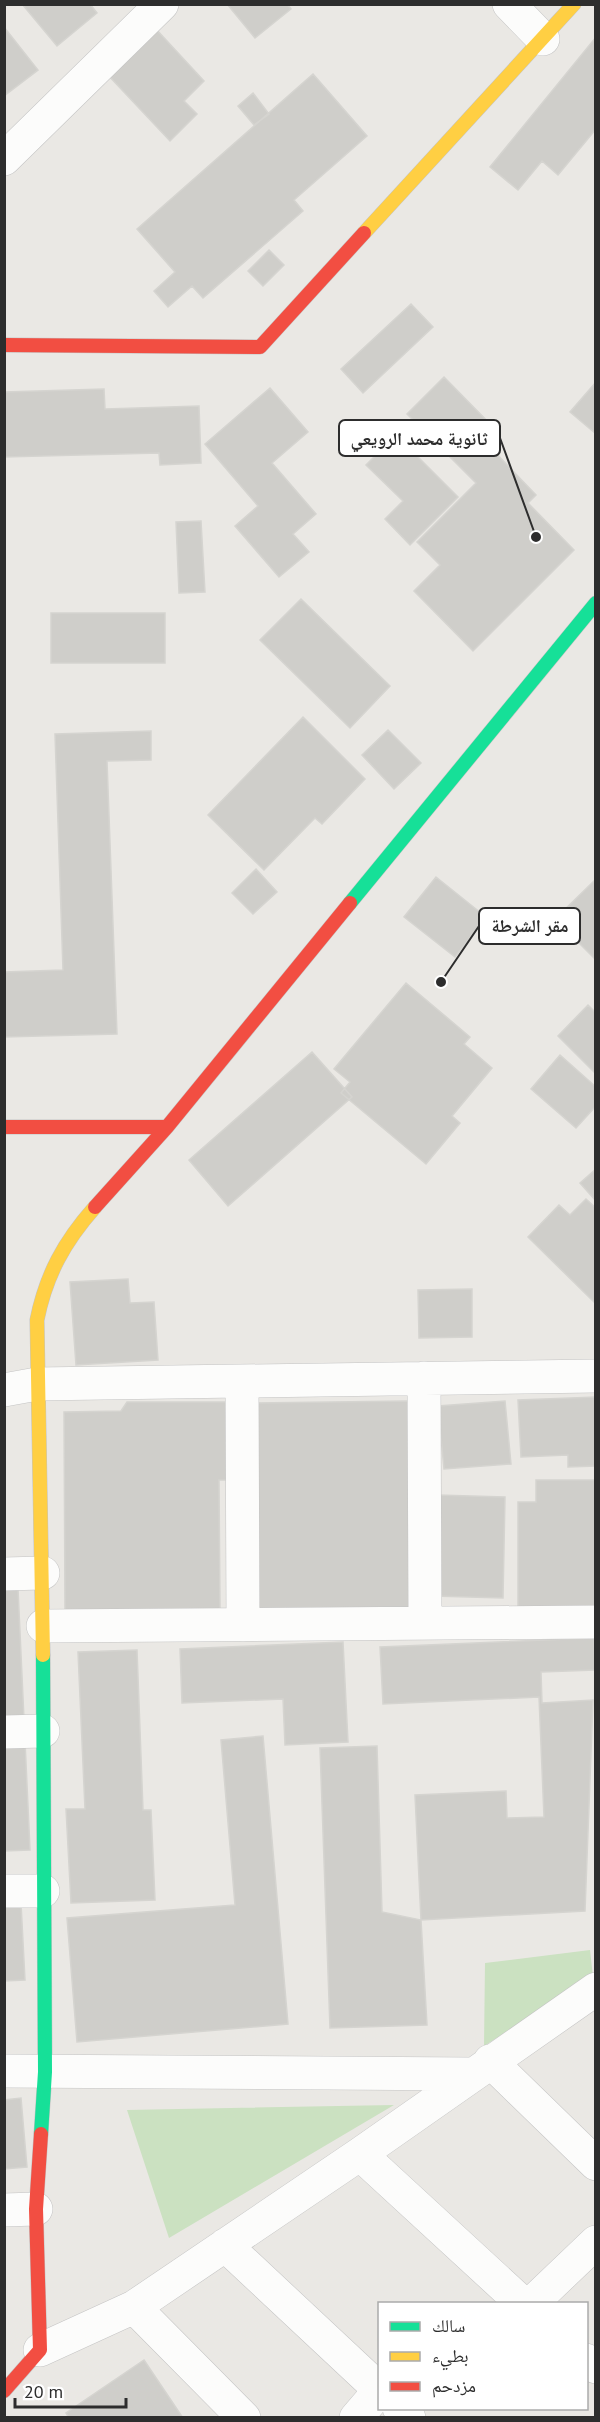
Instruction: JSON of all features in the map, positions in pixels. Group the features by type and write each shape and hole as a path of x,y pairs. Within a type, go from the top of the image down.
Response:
{"street":[{"path":"4,159 162,4"},
{"path":"509,4 543,39"},
{"path":"4,345 260,348 574,4"},
{"path":"40,2350 20,2209 45,2072 44,1573 37,1384 37,1320 43,1289 57,1256 76,1228 167,1127 596,603"},
{"path":"4,1127 167,1127"},
{"path":"4,1390 37,1384 596,1376"},
{"path":"424,1378 425,1623"},
{"path":"242,1381 243,1625"},
{"path":"4,1574 44,1573"},
{"path":"43,1626 596,1622"},
{"path":"4,1732 43,1731"},
{"path":"4,1891 43,1891"},
{"path":"4,2391 40,2350 134,2307 360,2154 480,2067 596,1989"},
{"path":"4,2071 480,2067 596,2164"},
{"path":"360,2154 521,2302"},
{"path":"533,2302 596,2242"},
{"path":"225,2245 378,2388"},
{"path":"134,2307 244,2418"},
{"path":"356,2418 378,2392"}],"green space":[{"path":"590,1950 593,1977 484,2046 485,1963"},
{"path":"394,2105 169,2238 127,2110"}],"building":[{"path":"22,4 90,4 97,13 57,46"},
{"path":"227,4 287,4 291,9 255,38"},
{"path":"4,27 38,70 4,96"},
{"path":"155,28 204,81 184,101 197,114 170,141 107,74"},
{"path":"596,37 596,129 558,175 542,161 518,190 490,167"},
{"path":"313,74 367,136 294,200 303,211 203,298 192,286 168,307 154,291 175,272 137,229"},
{"path":"253,93 269,114 254,125 238,106"},
{"path":"269,250 284,265 263,286 248,271"},
{"path":"411,304 433,327 363,393 341,369"},
{"path":"444,377 499,433 488,445 536,495 528,503 574,550 473,651 414,591 440,565 417,542 476,483 407,414"},
{"path":"596,382 596,434 570,412"},
{"path":"270,388 308,432 272,463 316,514 293,534 309,552 279,577 235,526 258,506 205,444"},
{"path":"104,389 105,409 199,406 201,463 160,465 159,453 4,457 4,392"},
{"path":"396,435 458,497 410,545 385,519 403,501 366,465"},
{"path":"201,521 205,592 179,593 176,522"},
{"path":"301,599 390,686 350,728 260,640"},
{"path":"51,613 165,613 165,663 51,663"},
{"path":"303,717 365,779 322,824 315,818 264,870 208,815"},
{"path":"388,730 421,763 394,789 362,755"},
{"path":"151,731 151,760 107,761 117,1034 4,1037 4,972 63,970 55,734"},
{"path":"256,869 277,892 253,914 232,893"},
{"path":"436,877 486,917 455,957 404,917"},
{"path":"596,879 596,960 555,919"},
{"path":"406,983 470,1037 464,1044 492,1068 452,1116 460,1123 426,1164 341,1093 350,1082 334,1069"},
{"path":"588,1005 596,1013 596,1074 558,1036"},
{"path":"312,1052 352,1097 228,1206 189,1160"},
{"path":"560,1055 596,1087 596,1106 576,1128 531,1089"},
{"path":"596,1169 596,1201 580,1183"},
{"path":"586,1199 596,1208 596,1304 528,1237 559,1205 570,1215"},
{"path":"128,1279 130,1303 154,1302 158,1360 76,1365 70,1282"},
{"path":"472,1289 472,1337 419,1338 418,1290"},
{"path":"596,1397 596,1466 568,1467 568,1455 521,1457 518,1400"},
{"path":"408,1401 412,1608 256,1611 252,1403"},
{"path":"505,1401 511,1464 444,1469 438,1406"},
{"path":"127,1402 233,1402 233,1480 219,1480 220,1609 65,1610 64,1412 121,1411"},
{"path":"536,1480 596,1480 595,1607 518,1607 518,1502 536,1502"},
{"path":"437,1495 505,1497 503,1598 434,1596"},
{"path":"17,1567 30,1850 4,1851 4,1568"},
{"path":"594,1638 595,1670 541,1672 542,1703 593,1700 585,1911 421,1920 415,1795 506,1791 507,1818 544,1817 539,1697 383,1704 380,1647"},
{"path":"343,1642 348,1742 285,1745 283,1699 182,1703 180,1649"},
{"path":"137,1650 143,1810 151,1810 155,1900 71,1903 66,1809 85,1809 78,1652"},
{"path":"263,1736 288,2024 77,2042 67,1918 235,1905 221,1740"},
{"path":"377,1746 382,1912 421,1920 427,2025 330,2028 320,1748"},
{"path":"4,1884 20,1884 25,1980 4,1981"},
{"path":"21,2098 27,2167 4,2169 4,2100"},
{"path":"144,2360 183,2418 69,2418 66,2413"}],"traffic: fast":[{"path":"350,903 596,603"},
{"path":"41,2134 45,2072 43,1655"}],"traffic: slow":[{"path":"364,233 574,4"},
{"path":"43,1655 37,1320 51,1274 65,1246 95,1207"}],"traffic: jam":[{"path":"4,345 260,347 364,233"},
{"path":"95,1207 167,1127 350,903"},
{"path":"4,1127 167,1127"},
{"path":"4,2391 40,2350 36,2209 41,2134"}],"place":[{"name":"ثانوية محمد الرويعي","path":"536,537"},
{"name":"مقر الشرطة","path":"441,982"}]}
